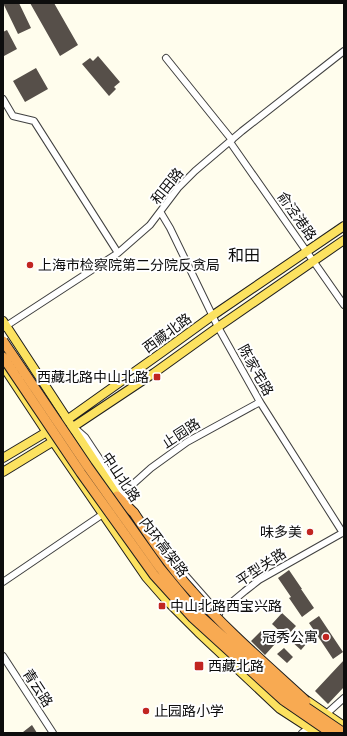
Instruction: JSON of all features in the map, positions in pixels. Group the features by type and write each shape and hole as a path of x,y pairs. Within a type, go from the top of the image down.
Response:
{"highway":[{"name":"内环高架路","path":"3,341 88,467 160,568 198,614 288,695 328,718 344,733"},
{"name":"内环高架路","path":"3,357 81,473 154,575 193,618 283,700 331,733"},
{"path":"120,495 166,560 219,620 328,718"}],"main road":[{"name":"西藏北路","path":"3,458 68,419 168,349 212,316 344,226"},
{"name":"西藏北路","path":"3,472 53,442 344,240"},
{"name":"中山北路","path":"4,325 120,495 165,564 188,593 215,616 251,655 328,718 344,726"},
{"path":"3,366 53,442 146,577 167,601 198,632 280,709 305,730 317,733"}],"street":[{"name":"和田路","path":"4,325 118,253 150,225 189,176 344,52"},
{"name":"俞泾港路","path":"166,58 231,141 344,305"},
{"path":"3,98 13,116 34,121 118,253"},
{"name":"陈家宅路","path":"161,213 170,228 212,316 260,402 343,532"},
{"name":"止园路","path":"120,495 151,468 181,446 200,434 260,402"},
{"path":"3,582 103,514"},
{"name":"平型关路","path":"198,632 215,616 260,580 343,532"},
{"name":"青云路","path":"3,656 53,733"},
{"path":"305,730 328,718 344,698"}],"building":[{"path":"3,3 19,3 31,28 18,34"},
{"path":"30,3 54,3 78,45 60,56"},
{"path":"7,30 17,49 4,56 3,32"},
{"path":"98,56 120,82 114,87 116,89 109,96 82,64 90,58 93,61"},
{"path":"36,68 48,89 25,102 13,81"},
{"path":"289,570 314,608 302,617 278,578"},
{"path":"282,613 296,626 286,637 272,624"},
{"name":"冠秀公寓","path":"319,616 343,652 333,659 309,623"},
{"path":"261,631 275,644 265,655 251,641"},
{"path":"298,634 307,643 301,650 291,641"},
{"path":"284,648 293,657 287,663 277,654"},
{"path":"344,660 344,687 328,704 315,691"},
{"path":"32,725 37,733 23,732"}],"place":[{"name":"上海市检察院第二分院反贪局","path":"30,265"},
{"name":"西藏北路中山北路","path":"157,377"},
{"name":"味多美","path":"310,532"},
{"name":"中山北路西宝兴路","path":"162,606"},
{"name":"冠秀公寓","path":"326,637"},
{"name":"西藏北路","path":"199,666"},
{"name":"止园路小学","path":"146,711"}],"district":[{"name":"和田","path":"244,255"}]}
